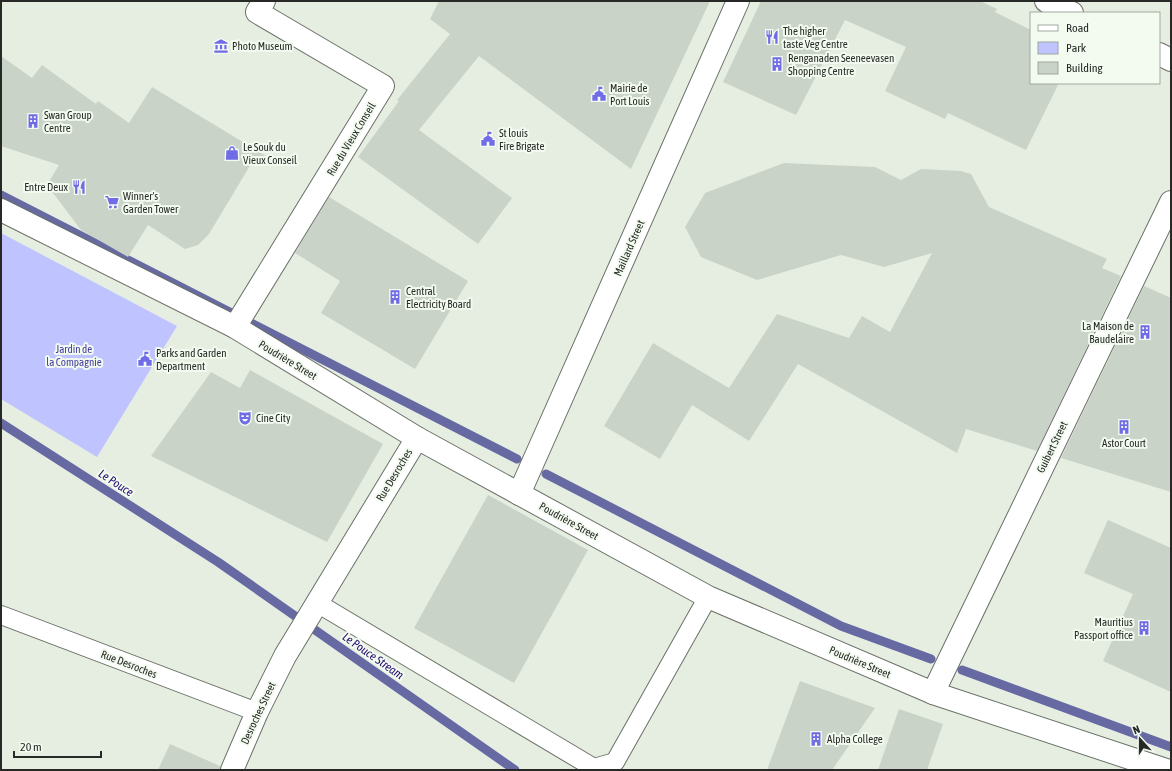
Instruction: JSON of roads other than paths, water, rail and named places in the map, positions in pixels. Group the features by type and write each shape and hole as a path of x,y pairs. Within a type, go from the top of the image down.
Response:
{"street":[{"name":"Rue du Vieux Conseil","path":"236,326 383,86 257,12 264,1"},
{"name":"Maillard Street","path":"519,494 738,1"},
{"path":"1046,1 1070,12"},
{"path":"1160,54 1171,60"},
{"name":"Guibert Street","path":"933,693 1171,202"},
{"name":"Poudrière Street","path":"1,210 236,326 417,438 708,597 933,693 1166,770"},
{"name":"Rue Desroches","path":"285,656 417,438"},
{"name":"Desroches Street","path":"232,770 257,712 285,656"}],"lane":[{"path":"317,603 594,768 615,762 708,597"},
{"name":"Rue Desroches","path":"1,615 257,712"}],"waterway":[{"path":"1,195 517,459"},
{"name":"Le Pouce Stream","path":"1,423 218,562 515,770"},
{"path":"546,474 841,626 931,659"},
{"path":"962,670 1171,747"}],"place":[{"name":"The higher taste Veg Centre","path":"772,37"},
{"name":"Photo Museum","path":"221,46"},
{"name":"Renganaden Seeneevasen Shopping Centre","path":"777,64"},
{"name":"Mairie de Port Louis","path":"599,94"},
{"name":"Swan Group Centre","path":"33,121"},
{"name":"St louis Fire Brigate","path":"488,139"},
{"name":"Le Souk du Vieux Conseil","path":"232,153"},
{"name":"Entre Deux","path":"79,187"},
{"name":"Winner's Garden Tower","path":"112,202"},
{"name":"Central Electricity Board","path":"395,297"},
{"name":"La Maison de Baudelaire","path":"1145,332"},
{"name":"Parks and Garden Department","path":"145,359"},
{"name":"Cine City","path":"245,418"},
{"name":"Astor Court","path":"1124,427"},
{"name":"Mauritius Passport office","path":"1144,628"},
{"name":"Alpha College","path":"816,739"}],"park label":[{"name":"Jardin de la Compagnie","path":"74,355"}],"water label":[{"name":"Le Pouce","path":"116,483"}]}
